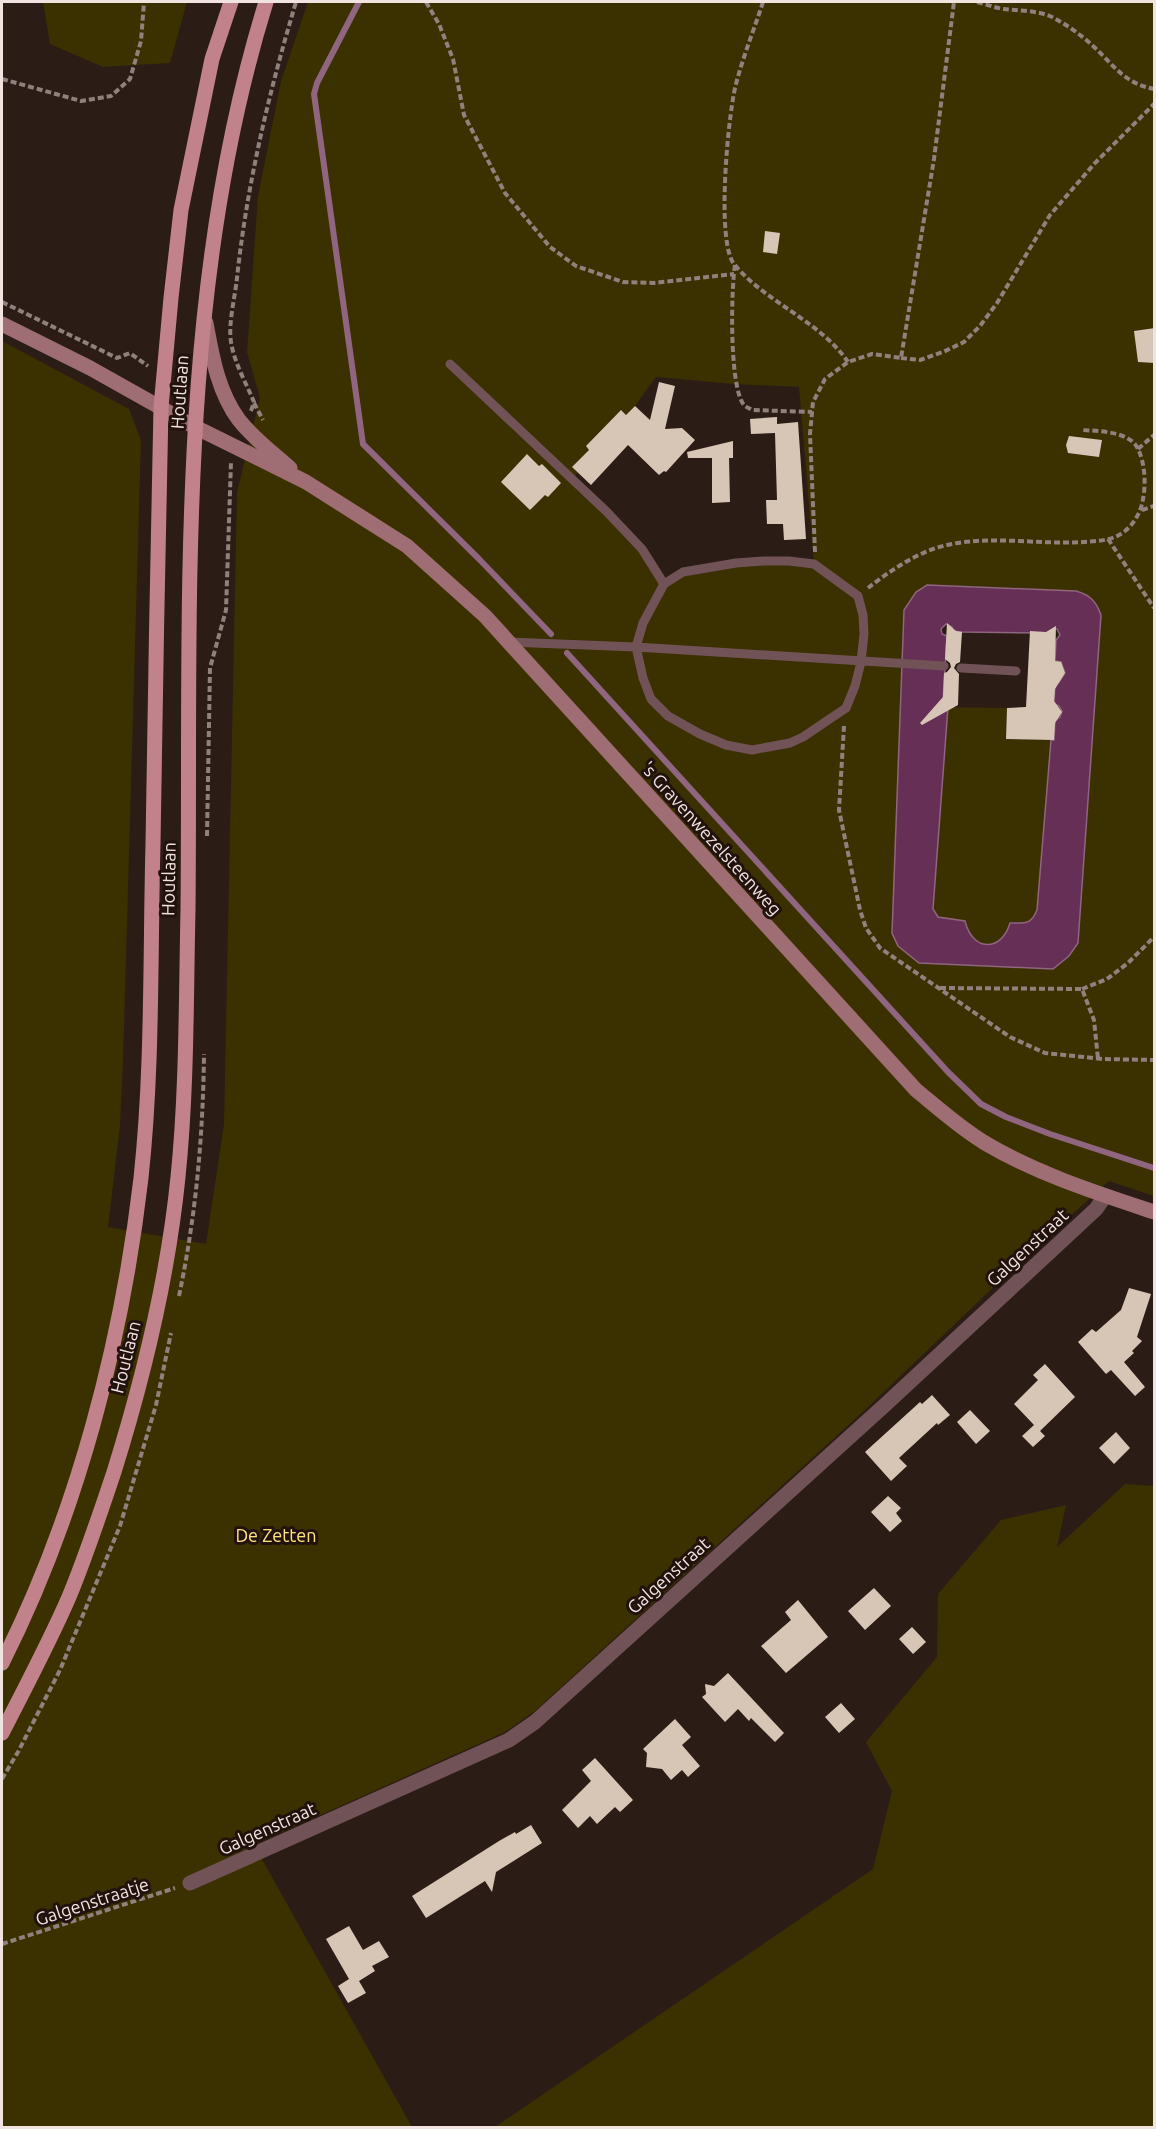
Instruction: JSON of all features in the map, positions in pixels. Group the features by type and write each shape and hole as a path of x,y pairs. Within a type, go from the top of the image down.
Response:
{"main road":[{"name":"Houtlaan","path":"2,1663 65,1513 91,1431 131,1255 138,1198 148,1063 161,407 182,210 212,59 231,2"},
{"name":"Houtlaan","path":"2,1733 69,1596 97,1524 146,1362 167,1261 182,1130 187,982 190,615 195,427 204,313 220,191 248,59 266,2"}],"street":[{"name":"'s Gravenwezelsteenweg","path":"204,313 212,357 221,386 239,419 259,441 306,482"},
{"name":"'s Gravenwezelsteenweg","path":"2,324 90,368 195,427 306,482 407,546 485,616 916,1090 984,1143 1028,1165 1105,1196 1155,1212"},
{"name":"Galgenstraat","path":"190,1883 509,1740 536,1722 886,1404 1096,1209 1105,1196"}],"lane":[{"path":"450,364 606,511 642,549 664,584"},
{"path":"789,561 814,564 858,596 863,615 861,662 846,708 790,743 752,750 726,745 700,734 668,716 651,699 643,678 636,647 643,623 664,584 683,572 736,563 789,561"},
{"path":"508,642 636,647 944,666"},
{"path":"961,668 1016,671"}],"path":[{"path":"2,79 81,101 111,96 130,79 141,41 144,2"},
{"path":"265,423 232,347 231,326 250,186 275,73 296,2"},
{"path":"426,2 439,24 453,59 464,115 505,193 550,247 576,266 623,282 654,284 734,274"},
{"path":"763,2 735,88 726,148 725,209 729,253 735,265 759,287 837,345 848,362"},
{"path":"901,358 934,159 954,2"},
{"path":"977,2 1001,9 1030,11 1052,16 1092,45 1119,73 1145,87 1155,89"},
{"path":"814,564 816,550 810,434 813,402 825,379 848,362 872,354 920,360 964,342 980,326 997,303 1050,215 1095,163 1155,104"},
{"path":"735,265 734,373 744,404 752,410 812,412"},
{"path":"2,302 117,357 130,353 164,377"},
{"path":"239,419 249,414 254,402"},
{"path":"858,596 883,577 918,556 934,548 950,544 976,541 1066,543 1108,539 1126,531 1141,510 1145,490 1138,449 1132,441 1120,436 1081,430"},
{"path":"1138,449 1155,435"},
{"path":"1141,510 1155,506"},
{"path":"1108,539 1155,608"},
{"path":"846,708 841,747 839,810 860,909 866,928 880,948 1010,1037 1045,1053 1098,1059 1155,1060"},
{"path":"939,988 1082,989 1107,979 1155,937"},
{"path":"1082,989 1094,1020 1098,1059"},
{"name":"Galgenstraatje","path":"2,1944 190,1883"}],"green space":[{"path":"43,2 187,2 170,63 103,67 50,44"},
{"name":"De Zetten","path":"308,2 1154,2 1154,1196 1109,1181 1024,1258 865,1410 535,1711 505,1732 254,1845 412,2127 2,2127 2,341 129,409 141,440 123,1062 120,1126 108,1227 206,1244 224,1124 237,492 260,398 247,352 258,196 281,81","holes":["656,377 799,387 814,563 736,563 683,572 664,584 606,511 573,479 578,472 573,466 589,450 586,446 621,410 626,415","904,610 1101,615 1078,943 1069,956 1053,968 892,933"]},
{"path":"948,707 1007,708 1006,739 1051,740 1037,910 1030,921 1010,923 1000,940 987,945 974,938 965,921 937,917 933,909"},
{"path":"1125,1484 1154,1486 1154,2127 495,2127 873,1869 892,1791 866,1742 937,1657 938,1594 1001,1520 1066,1505 1057,1547"}],"shaded area":[{"path":"927,585 1076,591 1092,599 1101,615 1078,943 1069,956 1053,969 919,963 898,946 892,933 904,610 916,592","holes":["946,624 952,627 953,631 962,632 1048,633 1054,628 1057,629 1060,635 1056,640 1055,661 1061,662 1065,673 1059,682 1055,682 1054,704 1062,711 1060,717 1055,721 1054,740 1051,740 1037,910 1030,921 1010,923 1000,940 987,945 974,938 965,921 938,917 933,909 948,707 943,701 947,636 942,634 941,629"]}],"building":[{"path":"765,231 780,233 777,254 763,252"},
{"path":"1155,328 1155,363 1138,362 1134,331"},
{"path":"659,382 675,386 665,429 682,428 695,440 666,472 659,475 628,445 591,485 572,467 589,450 586,446 621,410 626,415 635,406 650,420"},
{"path":"777,417 777,424 798,422 806,539 784,540 783,524 767,524 766,500 777,500 775,433 751,434 750,419"},
{"path":"1069,436 1102,440 1099,457 1068,453 1066,445"},
{"path":"733,441 733,458 729,458 730,502 712,503 712,458 688,458 687,452"},
{"path":"527,454 539,466 542,464 561,483 548,497 545,495 530,510 501,482"},
{"path":"947,623 956,631 962,632 960,662 954,668 959,674 958,705 922,725 920,723 943,697 944,673 951,667 945,659"},
{"path":"1056,626 1055,661 1061,662 1065,673 1055,689 1054,701 1062,712 1055,723 1054,740 1006,739 1007,708 1026,707 1030,631 1046,632"},
{"path":"1129,1288 1151,1294 1137,1337 1142,1341 1124,1362 1145,1387 1135,1396 1111,1370 1106,1374 1078,1342 1092,1329 1096,1332 1121,1310"},
{"path":"1045,1364 1075,1397 1040,1431 1045,1436 1033,1447 1022,1436 1034,1425 1014,1404 1038,1380 1033,1375"},
{"path":"932,1395 950,1415 938,1425 937,1423 899,1458 907,1466 891,1481 865,1452 920,1402 922,1404"},
{"path":"970,1410 990,1431 976,1444 957,1422"},
{"path":"1116,1432 1130,1448 1114,1464 1099,1448"},
{"path":"888,1496 901,1508 896,1513 902,1521 890,1532 871,1512"},
{"path":"874,1588 891,1606 865,1630 848,1611"},
{"path":"798,1600 828,1637 786,1673 761,1646 791,1620 785,1612"},
{"path":"912,1627 926,1642 913,1654 899,1639"},
{"path":"728,1673 784,1733 775,1742 751,1718 749,1721 738,1709 725,1722 702,1697 706,1694 705,1684 714,1686"},
{"path":"841,1703 855,1719 839,1733 825,1717"},
{"path":"675,1719 691,1737 682,1745 700,1766 688,1777 682,1770 671,1780 662,1769 646,1767 647,1753 643,1749"},
{"path":"595,1758 633,1800 620,1812 615,1807 597,1824 590,1816 578,1828 562,1810 591,1781 582,1770"},
{"path":"531,1825 542,1843 496,1872 492,1892 485,1881 426,1918 412,1896 499,1841"},
{"path":"349,1926 363,1950 379,1941 389,1957 372,1966 375,1971 359,1981 366,1993 348,2003 338,1986 349,1979 326,1939"}],"waterway":[{"path":"359,2 317,83 314,94 363,444 551,634"},
{"path":"567,653 948,1072 981,1104 1006,1117 1050,1134 1154,1168"}]}
